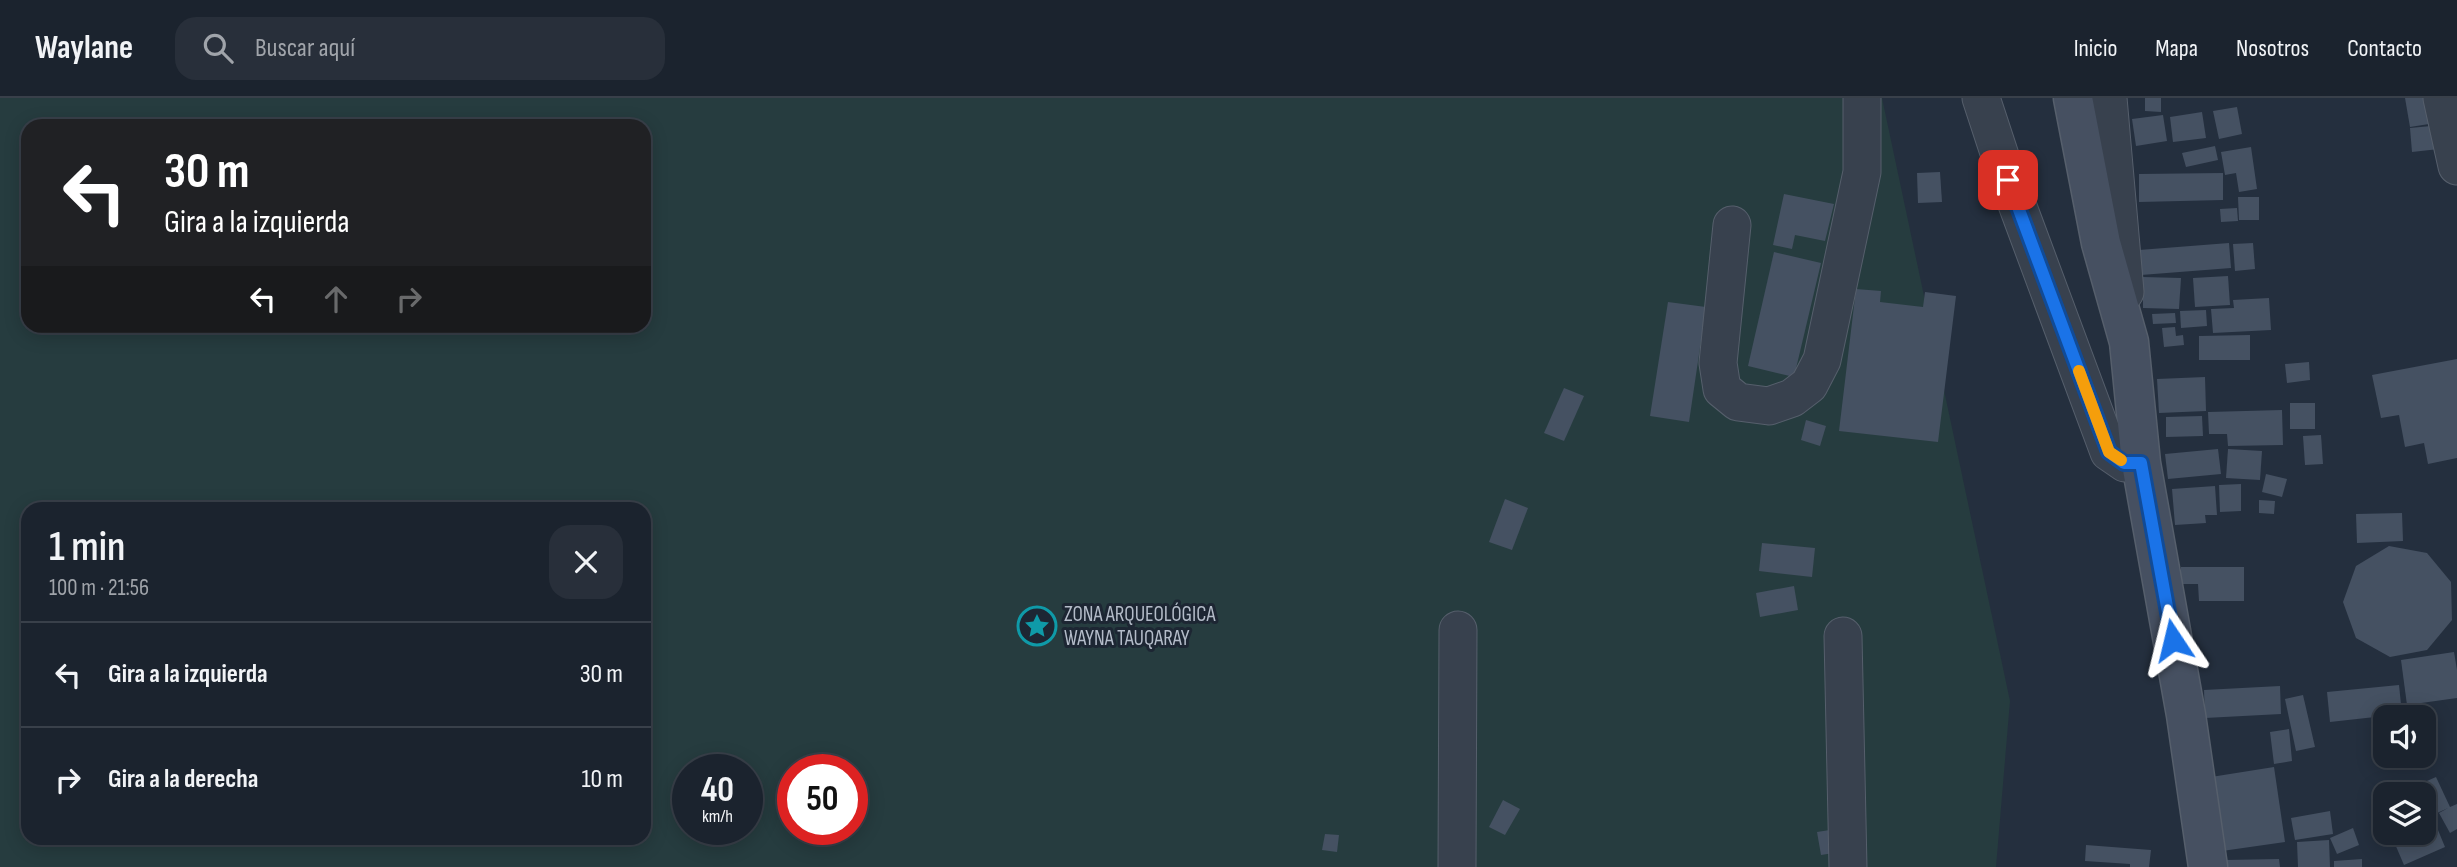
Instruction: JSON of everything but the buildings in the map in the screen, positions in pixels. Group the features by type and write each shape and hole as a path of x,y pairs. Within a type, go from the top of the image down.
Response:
{"main road":[{"path":"2073,98 2101,243 2130,342 2141,463 2186,715 2208,867"}],"street":[{"path":"1732,225 1718,363 1722,388 1738,402 1769,405 1792,398 1809,385 1822,360 1861,172 1862,98"},
{"path":"1981,98 2004,168 2109,452 2124,463 2141,463"},
{"path":"2108,98 2130,342"},
{"path":"2442,98 2457,166"},
{"path":"1457,867 1458,630"},
{"path":"1843,636 1848,867"}],"green space":[{"path":"0,98 1882,98 2010,701 1996,867 0,867"}],"slow traffic":[{"path":"2079,371 2109,452 2121,460"}],"place":[{"name":"ZONA ARQUEOLÓGICA WAYNA TAUQARAY","path":"1037,626"}],"route":[{"path":"2008,180 2109,452 2124,463 2141,463 2173,640"}]}
